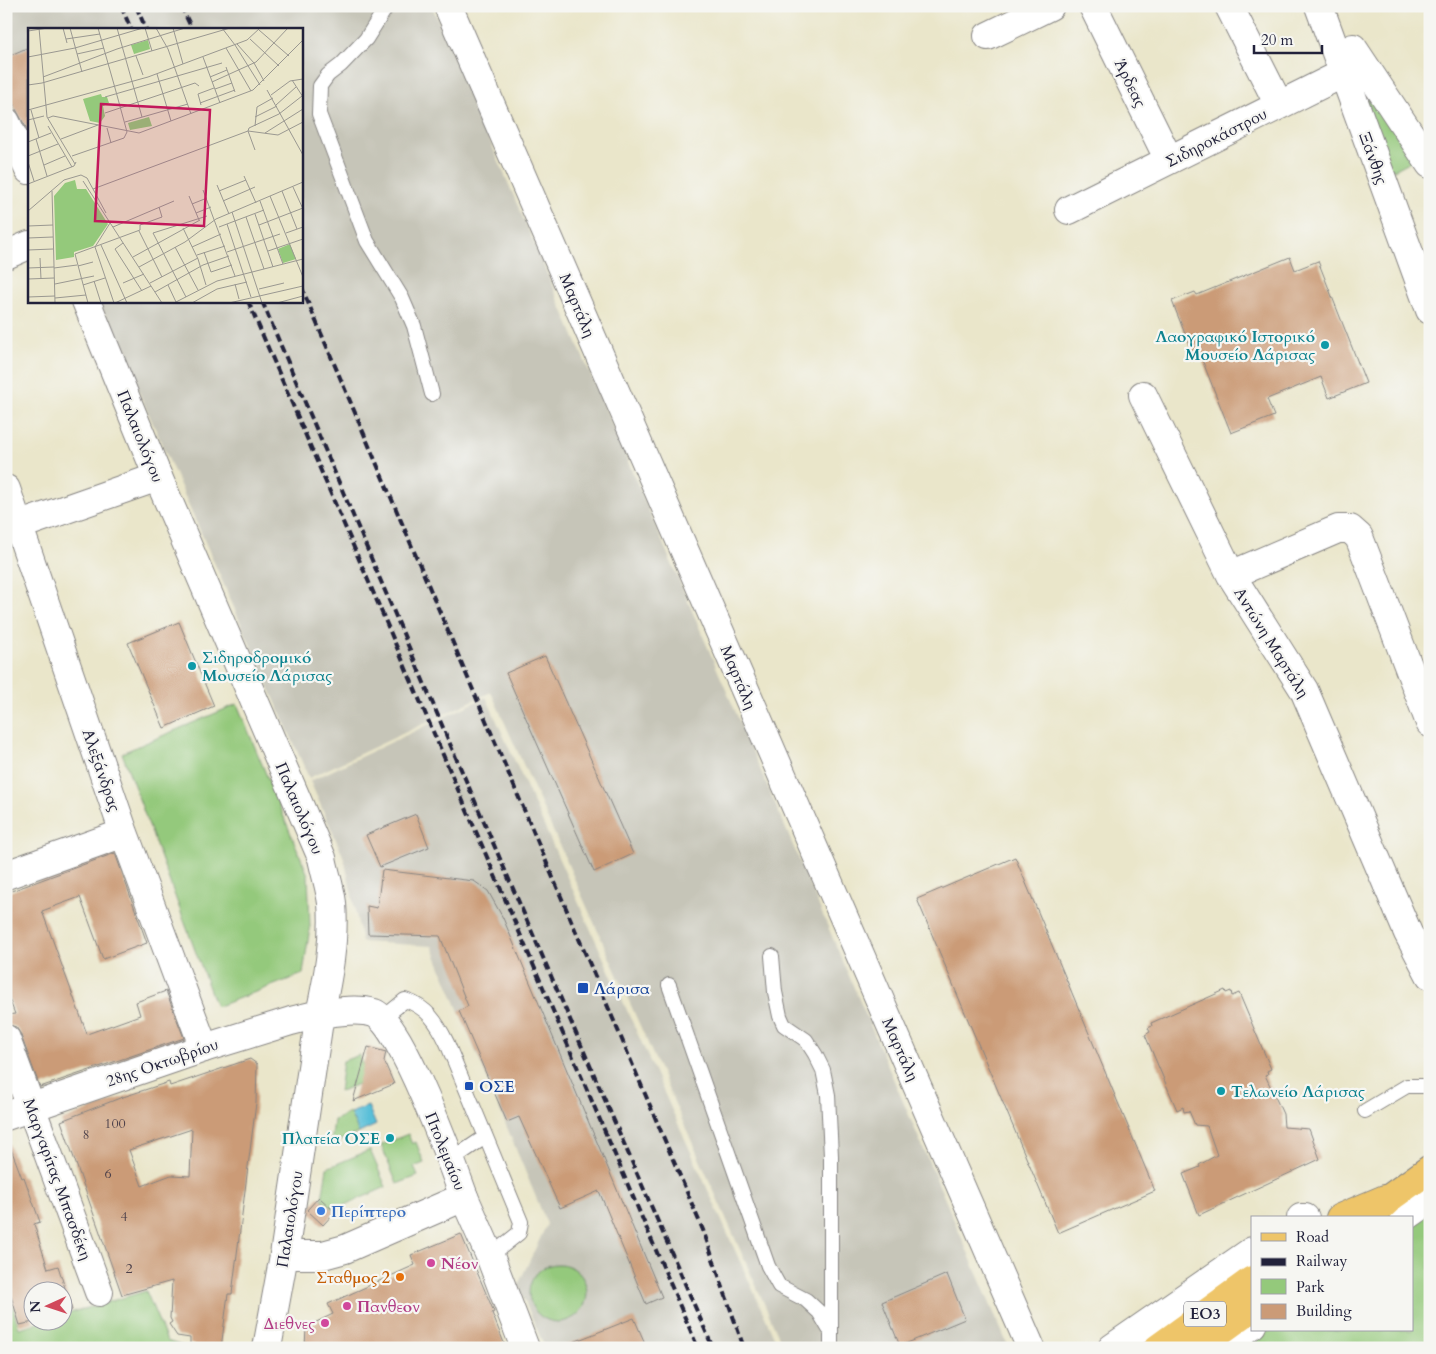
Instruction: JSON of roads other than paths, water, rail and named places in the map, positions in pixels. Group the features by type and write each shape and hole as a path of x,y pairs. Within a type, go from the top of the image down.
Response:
{"main road":[{"path":"1374,1216 1398,1207 1430,1169"},
{"path":"1351,1216 1398,1207"},
{"name":"ΕΟ3","path":"1158,1348 1251,1281"},
{"name":"ΕΟ3","path":"1197,1348 1251,1309"}],"street":[{"name":"Μαρτάλη","path":"448,6 1031,1348"},
{"path":"988,36 1050,6"},
{"name":"Άρδεας","path":"1093,6 1169,160"},
{"path":"1229,6 1280,105"},
{"name":"Ξάνθης","path":"1318,6 1353,69 1428,300"},
{"path":"1326,6 1353,69 1430,164"},
{"name":"Σιδηροκάστρου","path":"1069,210 1353,69"},
{"path":"6,122 28,168"},
{"path":"6,254 28,245"},
{"name":"Παλαιολόγου","path":"86,302 158,477 322,858 332,903 332,943 284,1255 267,1348"},
{"name":"Αντώνη Μαρτάλη","path":"1144,394 1231,575 1304,690 1408,933 1430,975"},
{"path":"12,528 158,477"},
{"name":"Αλεξάνδρας","path":"6,489 12,528 204,1048"},
{"path":"1231,575 1338,529 1350,529 1359,537 1430,723"},
{"path":"6,874 124,833"},
{"path":"320,1014 361,1012 372,1013 382,1018"},
{"name":"28ης Οκτωβρίου","path":"6,1116 204,1048 269,1027 320,1014"},
{"name":"Πτολεμαίου","path":"382,1018 394,1033 451,1160 525,1348"},
{"name":"Μαργαρίτας Μπασδέκη","path":"6,1039 99,1292"},
{"path":"284,1255 323,1255 345,1249 464,1197"},
{"path":"1398,1207 1430,1200"},
{"path":"1112,1348 1251,1252"},
{"path":"1221,1348 1251,1326"}],"lane":[{"path":"387,6 366,38 341,65 328,75 320,86 319,114 367,241 402,298 414,326 432,394"},
{"path":"772,956 775,992 780,1016 784,1025 806,1040 815,1054 823,1070 828,1096 831,1156 831,1348"},
{"path":"669,986 768,1266 779,1286 806,1300 819,1312 830,1329"},
{"path":"382,1018 405,1000 418,1005 432,1017 446,1043 521,1222 520,1233 490,1256"},
{"path":"1365,1111 1407,1086 1430,1086"},
{"path":"451,1160 485,1137"}],"water":[{"path":"368,1106 376,1125 359,1133 350,1113"}],"railway":[{"path":"121,6 131,28"},
{"path":"136,6 146,28"},
{"path":"181,6 192,28"},
{"path":"302,288 703,1230 744,1348"},
{"path":"248,302 698,1348"},
{"path":"262,302 447,737 713,1348"}],"place":[{"name":"Λαογραφικό Ιστορικό Μουσείο Λάρισας","path":"1325,345"},
{"name":"Σιδηροδρομικό Μουσείο Λάρισας","path":"192,666"},
{"name":"Λάρισα","path":"583,988"},
{"name":"ΟΣΕ","path":"469,1086"},
{"name":"Τελωνείο Λάρισας","path":"1221,1091"},
{"name":"Πλατεία ΟΣΕ","path":"390,1138"},
{"name":"Περίπτερο","path":"321,1211"},
{"name":"Νέον","path":"431,1263"},
{"name":"Σταθμος 2","path":"400,1277"},
{"name":"Πανθεον","path":"347,1306"},
{"name":"Διεθνες","path":"325,1323"}]}
